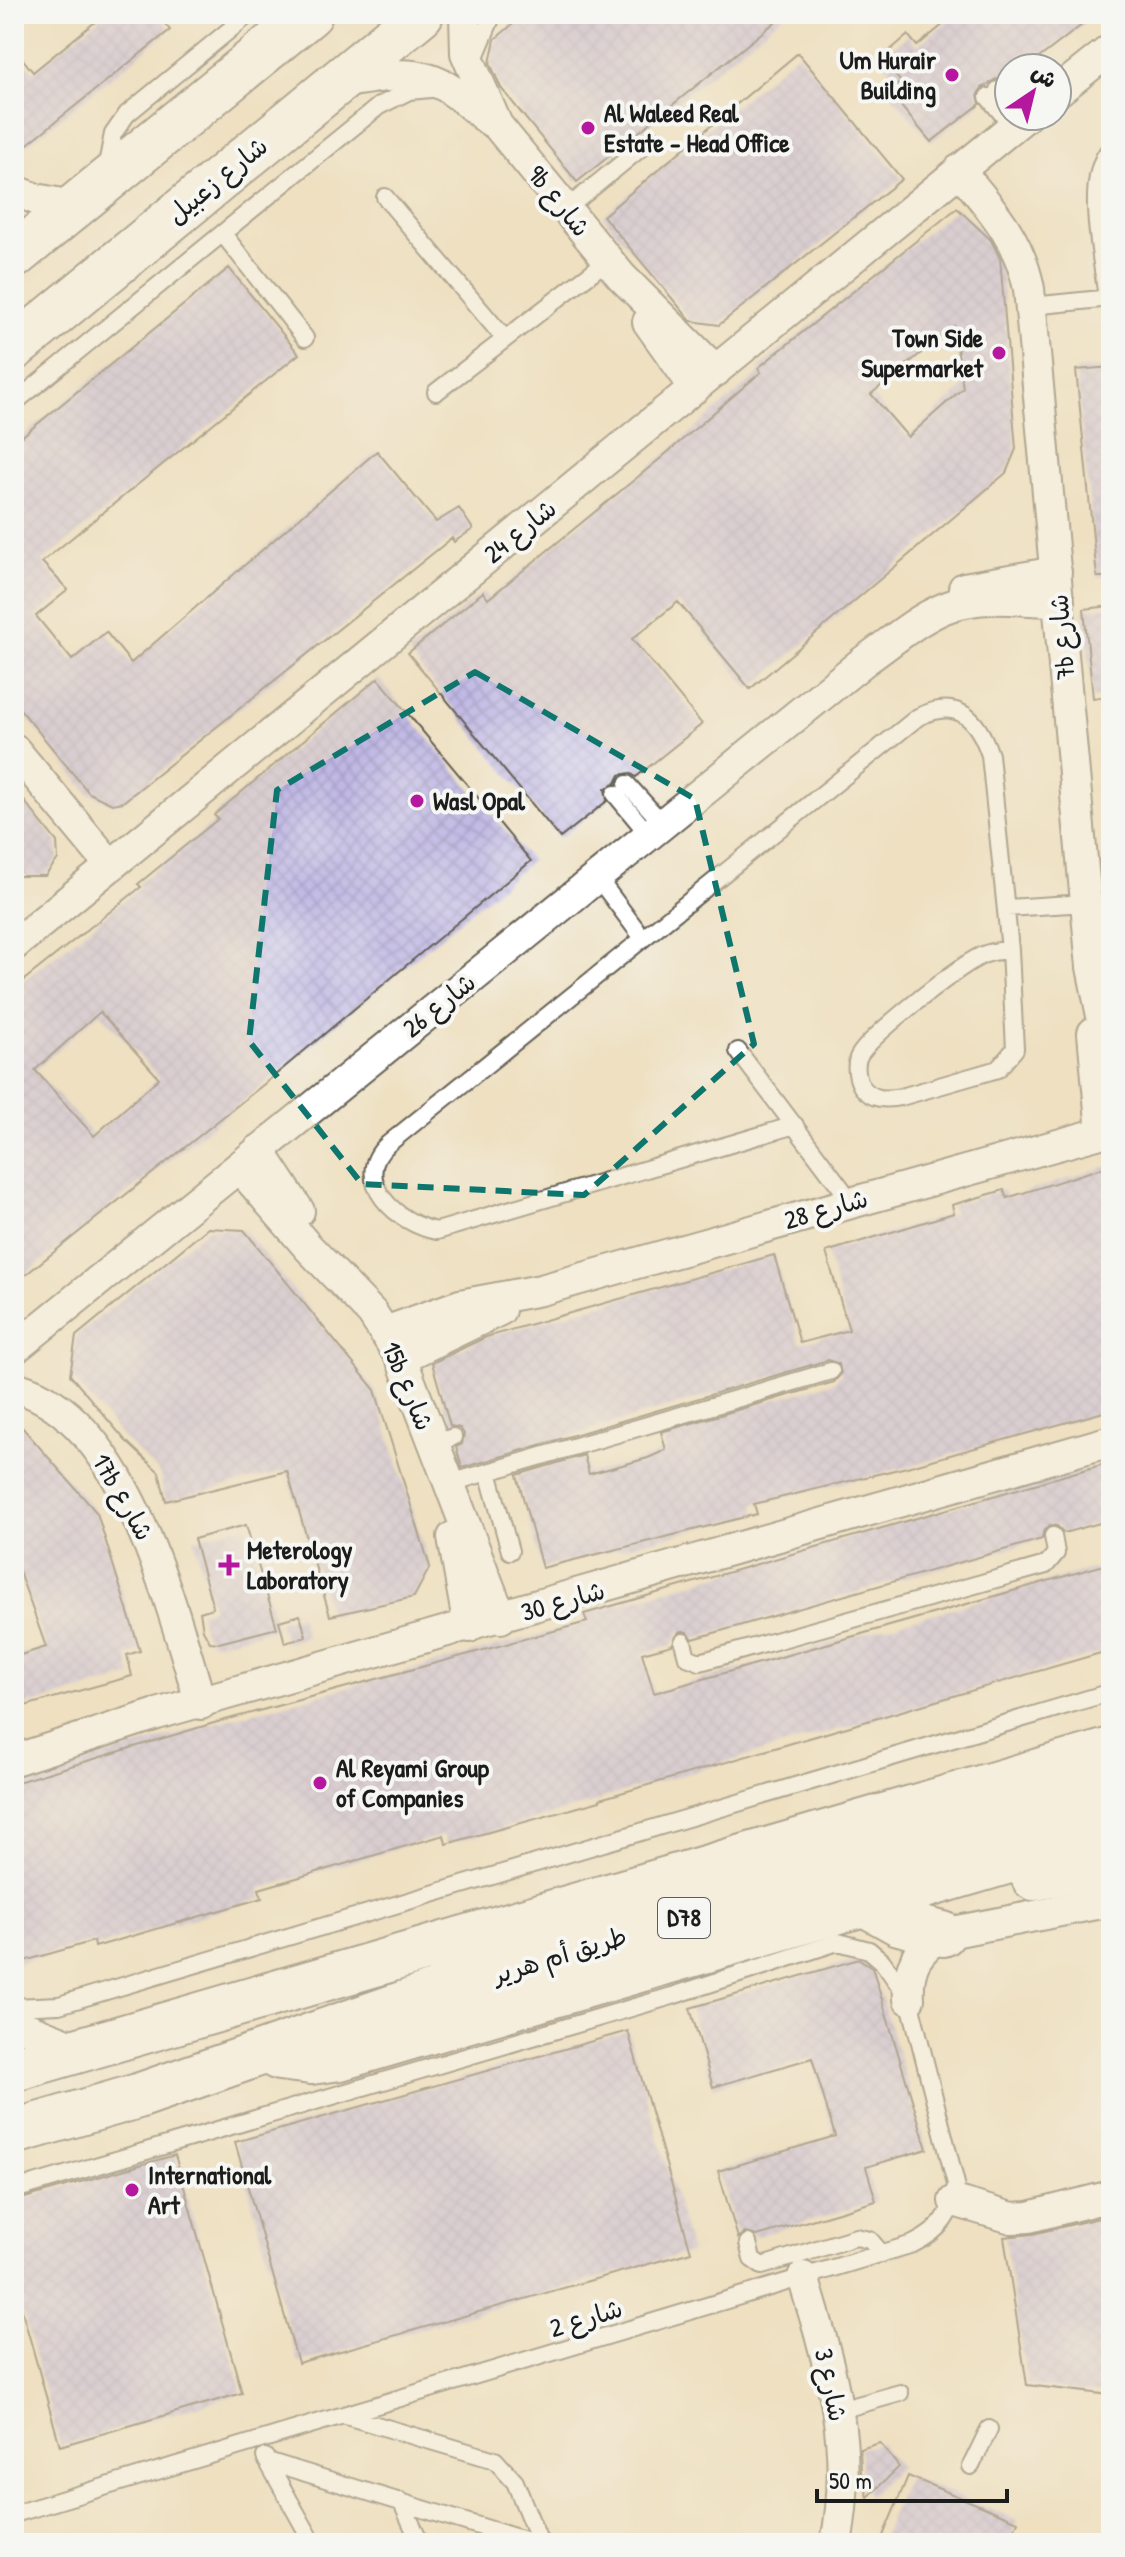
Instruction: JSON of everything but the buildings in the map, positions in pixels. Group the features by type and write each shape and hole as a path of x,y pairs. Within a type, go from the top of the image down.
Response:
{"main road":[{"path":"14,256 91,196 259,31 310,14"},
{"name":"شارع زعبيل","path":"14,348 421,14"},
{"path":"179,210 183,192 194,177 290,99 309,78 309,64 303,53 259,31"},
{"path":"321,1979 347,1955 379,1939 667,1848 1111,1719"},
{"name":"طريق أم هرير","path":"14,2069 1111,1750"},
{"name":"طريق أم هرير","path":"14,2132 138,2096 445,1989 1111,1790"},
{"path":"258,2053 311,2062 340,2058 1111,1831"},
{"path":"925,1886 971,1889 1111,1865"},
{"path":"865,1904 899,1923 943,1934"},
{"path":"672,1996 708,1949"}],"street":[{"name":"9b شارع","path":"465,14 465,82 615,268 646,319 706,379"},
{"path":"1073,81 1108,58"},
{"path":"336,84 408,73 438,81 465,82"},
{"name":"شارع 24","path":"14,945 706,379 967,164 1001,132"},
{"name":"7b شارع","path":"967,164 1016,244 1032,306 1092,967 1111,1060"},
{"path":"14,190 36,199 91,196"},
{"name":"شارع 26","path":"14,1349 864,661 930,616 955,604 1057,587"},
{"path":"14,749 111,866"},
{"name":"7b شارع","path":"1092,967 1090,1004 1106,1131"},
{"name":"شارع 28","path":"385,1332 460,1305 541,1290 1106,1131"},
{"name":"15b شارع","path":"249,1158 385,1332 443,1440 448,1519 469,1627"},
{"name":"شارع 28","path":"401,1358 541,1290"},
{"name":"17b شارع","path":"14,1387 46,1399 64,1411 90,1440 143,1526 201,1704"},
{"name":"شارع 30","path":"14,1760 157,1714 501,1618 670,1580 1037,1473 1111,1441"},
{"name":"15b شارع","path":"447,1484 501,1618"},
{"path":"157,1714 169,1694 183,1645"},
{"path":"909,1999 908,1978 914,1959 943,1934 1111,1901"},
{"path":"14,2023 83,2050"},
{"path":"954,2201 1012,2218 1029,2217 1111,2196"},
{"name":"شارع 3","path":"803,2277 840,2410 844,2479 836,2543"}],"lane":[{"path":"14,403 394,97 465,82 478,42 493,14"},
{"path":"566,209 652,139"},
{"path":"1032,306 1109,299 1095,186 1101,160 1111,148"},
{"path":"385,197 505,339"},
{"path":"223,234 305,338"},
{"path":"436,392 505,339 615,268"},
{"path":"795,1125 437,1231 408,1221 380,1195 372,1174 379,1152 642,937 918,717 932,710 961,713 983,732 990,755 1006,908 1010,950 1017,1036 1008,1061 986,1074 885,1100 872,1096 861,1086 856,1073 858,1059 877,1035 975,959 1010,950"},
{"path":"621,789 656,829"},
{"path":"597,877 642,937"},
{"path":"1006,908 1086,903"},
{"path":"738,1051 851,1201"},
{"path":"447,1484 831,1371"},
{"path":"488,1472 510,1551"},
{"path":"683,1642 687,1657 700,1662 1046,1565 1056,1556 1053,1536"},
{"path":"14,2007 59,2005 1111,1692"},
{"path":"14,2190 672,1996 838,1942 869,1950 888,1968 909,1999 953,2167 954,2201"},
{"name":"شارع 2","path":"14,2514 882,2254 931,2235 946,2220 954,2201"},
{"path":"748,2243 752,2259 762,2266 856,2237 870,2240 882,2254"},
{"path":"840,2410 900,2393"},
{"path":"346,2416 495,2460 515,2482 540,2543"},
{"path":"971,2466 989,2429"},
{"path":"254,2443 313,2543"},
{"path":"267,2461 534,2543"},
{"path":"401,2501 420,2543"}],"highlighted area":[{"path":"475,672 695,799 754,1044 584,1195 362,1184 249,1041 277,790"}],"place":[{"name":"Um Hurair Building","path":"952,75"},
{"name":"Al Waleed Real Estate - Head Office","path":"588,128"},
{"name":"Town Side Supermarket","path":"999,353"},
{"name":"Wasl Opal","path":"417,801"},
{"name":"Meterology Laboratory","path":"229,1565"},
{"name":"Al Reyami Group of Companies","path":"320,1783"},
{"name":"International Art","path":"132,2190"}]}
